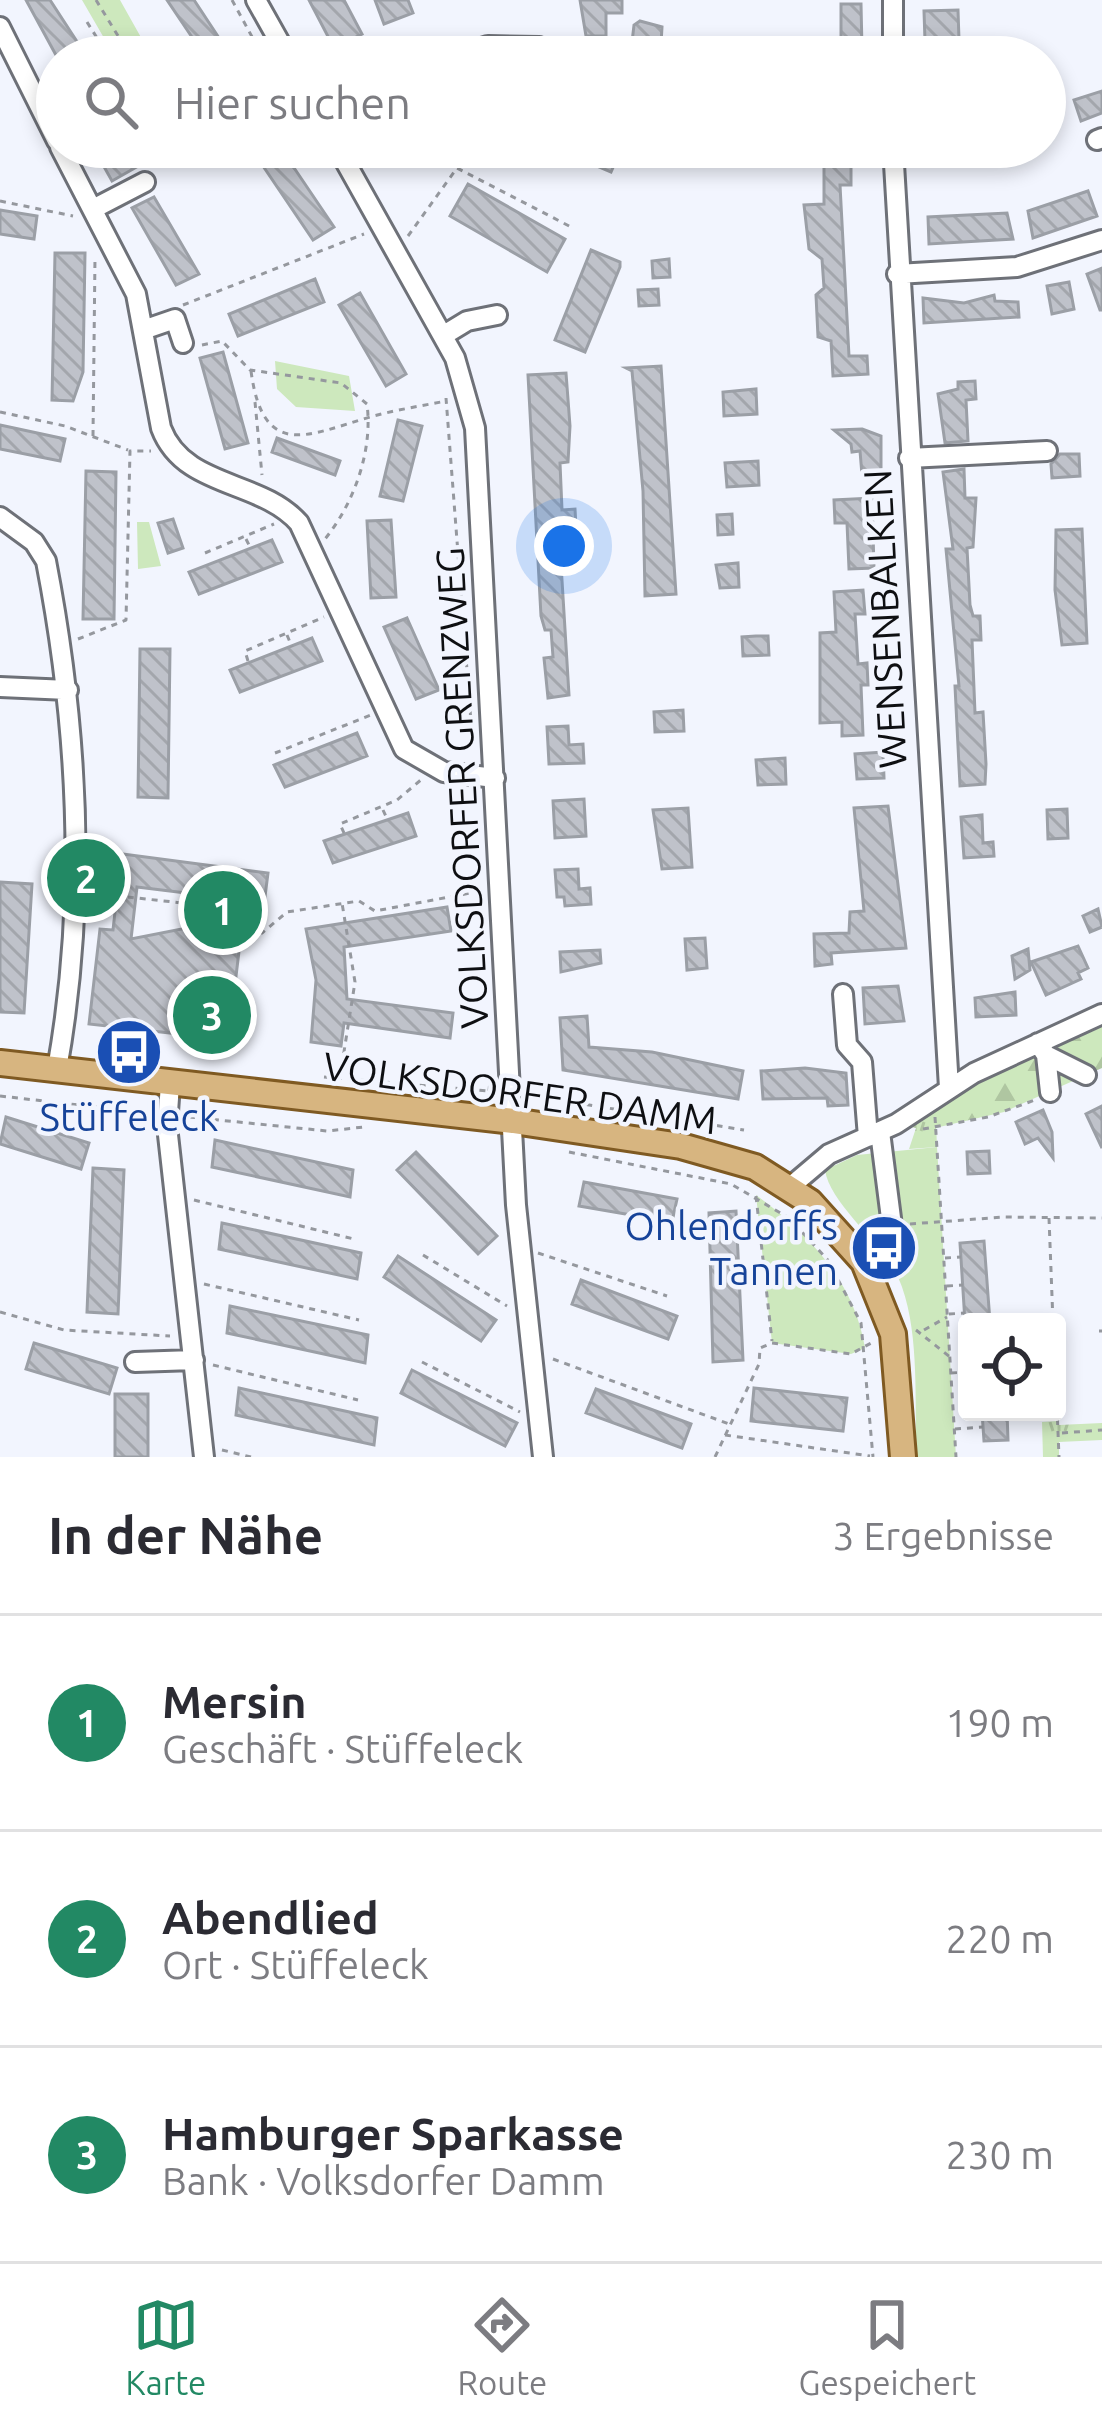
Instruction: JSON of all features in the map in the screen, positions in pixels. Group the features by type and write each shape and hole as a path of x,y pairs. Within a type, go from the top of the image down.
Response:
{"main road":[{"name":"VOLKSDORFER DAMM","path":"0,1063 513,1121 716,1154 790,1186 859,1252 893,1334 903,1457"}],"street":[{"path":"256,0 277,36"},
{"path":"893,0 893,36"},
{"path":"0,28 36,99"},
{"path":"71,168 136,294 161,428 171,448 212,478 252,493 292,516 343,610 404,748 428,766 485,777"},
{"name":"VOLKSDORFER GRENZWEG","path":"349,168 444,335 464,379 475,428 485,777 512,1094 524,1316 543,1457"},
{"name":"WENSENBALKEN","path":"894,168 949,1088"},
{"path":"93,209 146,182"},
{"path":"897,274 1017,267 1102,240"},
{"path":"444,335 476,318 497,315"},
{"path":"143,330 175,319 189,344"},
{"path":"909,458 1047,451"},
{"path":"0,518 34,542 46,561 68,690 74,794 72,891 57,1070"},
{"path":"0,687 68,690"},
{"path":"843,994 847,1045 862,1062 892,1226"},
{"path":"790,1186 829,1154 874,1134 949,1088 1042,1049 1102,1013"},
{"path":"1042,1049 1086,1076"},
{"path":"1042,1049 1050,1092"},
{"path":"170,1084 167,1115 203,1451"},
{"path":"135,1362 194,1360"}],"path":[{"path":"96,0 118,36"},
{"path":"232,0 252,36"},
{"path":"86,22 95,36"},
{"path":"397,252 457,168 573,228"},
{"path":"0,201 44,207 62,216"},
{"path":"178,306 382,226"},
{"path":"93,436 95,256 108,237"},
{"path":"189,344 223,341 250,370 263,473 252,493"},
{"path":"250,370 340,383 368,404 348,510 314,553"},
{"path":"441,377 485,777"},
{"path":"255,401 274,428 305,439 369,417 447,400"},
{"path":"0,412 93,436 130,451 171,448"},
{"path":"62,646 126,620 130,451"},
{"path":"205,554 292,516"},
{"path":"245,537 250,549"},
{"path":"128,553 138,552"},
{"path":"248,661 244,651 343,610"},
{"path":"286,634 292,647"},
{"path":"275,753 384,710"},
{"path":"344,833 340,824 408,792 428,766"},
{"path":"382,808 388,821"},
{"path":"72,891 191,904 188,924 262,933 287,912 342,901 359,901 375,911 482,890"},
{"path":"340,1078 355,982 342,901"},
{"path":"319,1077 489,1091 490,1075"},
{"path":"956,1457 935,1128 988,1117 1050,1092"},
{"path":"512,1094 744,1130"},
{"path":"0,1096 327,1131 382,1124"},
{"path":"557,1150 718,1181 756,1195 827,1259 851,1298 865,1348 873,1457 723,1434"},
{"path":"175,1195 354,1239"},
{"path":"756,1195 772,1343"},
{"path":"1049,1216 1053,1313"},
{"path":"892,1226 943,1219 1102,1218"},
{"path":"519,1247 668,1296"},
{"path":"423,1255 524,1316"},
{"path":"945,1258 961,1257"},
{"path":"184,1280 358,1321"},
{"path":"946,1286 963,1285"},
{"path":"0,1312 64,1330 191,1337"},
{"path":"715,1457 758,1364 760,1348 772,1343 851,1354 893,1334 923,1332 958,1314"},
{"path":"923,1332 951,1359"},
{"path":"529,1350 729,1424"},
{"path":"194,1360 358,1400"},
{"path":"422,1362 538,1421"},
{"path":"951,1373 958,1373"},
{"path":"953,1401 958,1401"},
{"path":"1058,1421 1059,1457"},
{"path":"955,1429 983,1427"},
{"path":"1058,1433 1102,1430"},
{"path":"203,1451 251,1457"}],"green space":[{"path":"82,0 120,0 140,36 103,36"},
{"path":"275,361 349,376 355,411 296,407 277,389"},
{"path":"137,522 149,522 161,566 138,569"},
{"path":"1102,1014 1102,1068 1004,1112 935,1128 935,1097"},
{"path":"935,1097 937,1147 909,1149 916,1128 896,1124"},
{"path":"937,1147 956,1457 917,1457 914,1349 902,1287 885,1256 837,1198 825,1170 857,1155"},
{"path":"756,1195 811,1243 840,1280 865,1348 851,1354 772,1343"},
{"path":"1042,1422 1102,1423 1102,1440 1059,1442 1059,1457 1043,1457"}],"building":[{"path":"26,0 50,0 73,36 46,36"},
{"path":"167,0 194,0 218,36 191,36"},
{"path":"309,0 344,0 362,34 328,36"},
{"path":"375,0 408,0 413,13 384,24"},
{"path":"580,0 622,0 622,13 606,13 606,36 586,36"},
{"path":"841,4 861,4 862,36 841,36"},
{"path":"958,10 959,36 925,36 924,11"},
{"path":"640,21 662,27 661,36 633,36 634,25"},
{"path":"1102,91 1102,113 1081,121 1074,100"},
{"path":"105,168 135,168 112,181"},
{"path":"264,168 294,168 334,227 313,240"},
{"path":"824,168 851,168 851,185 840,185 849,356 867,356 868,374 833,376 831,341 818,337 816,295 824,288 822,259 809,249 804,205 824,204"},
{"path":"468,184 565,239 547,272 450,216"},
{"path":"1088,191 1097,216 1033,238 1028,211"},
{"path":"154,197 199,274 176,285 132,208"},
{"path":"0,210 37,216 34,239 0,234"},
{"path":"1007,213 1013,239 929,244 928,217"},
{"path":"591,250 620,262 620,267 585,352 555,340"},
{"path":"55,253 85,253 83,372 73,401 52,400"},
{"path":"669,259 670,277 653,278 652,261"},
{"path":"1102,268 1102,310 1100,310 1087,274"},
{"path":"315,279 324,302 238,336 229,314"},
{"path":"1069,282 1074,309 1052,314 1047,286"},
{"path":"658,289 659,305 639,306 638,290"},
{"path":"360,293 406,374 386,386 339,305"},
{"path":"994,295 995,301 1018,302 1019,317 924,323 923,298 964,303"},
{"path":"223,352 248,443 225,449 200,358"},
{"path":"661,366 676,594 645,596 643,491 632,371 626,368"},
{"path":"566,373 570,426 568,462 560,463 562,510 575,509 578,563 561,564 569,695 548,698 544,658 553,657 551,630 545,630 541,616 528,375"},
{"path":"975,381 976,399 966,400 968,441 945,443 938,394 958,389 958,382"},
{"path":"756,389 757,414 724,416 723,392"},
{"path":"398,420 422,426 403,501 380,496"},
{"path":"0,425 65,439 60,461 0,449"},
{"path":"862,429 881,436 881,474 862,475 860,451 852,452 851,444 834,430"},
{"path":"277,438 340,461 335,475 272,452"},
{"path":"1060,454 1079,454 1080,476 1052,478 1051,464"},
{"path":"758,461 759,485 727,487 725,463"},
{"path":"964,469 965,498 976,498 973,547 967,548 970,605 973,616 980,616 981,640 972,640 975,713 983,712 986,764 985,784 960,786 955,686 959,686 946,549 953,549 943,472"},
{"path":"86,471 116,472 114,619 83,619"},
{"path":"872,498 874,568 849,569 847,523 835,523 834,500"},
{"path":"732,514 733,534 718,535 717,515"},
{"path":"173,519 183,548 168,553 158,523"},
{"path":"391,520 396,597 371,598 367,521"},
{"path":"1082,529 1087,643 1062,645 1055,590 1056,530"},
{"path":"272,540 282,562 199,594 189,572"},
{"path":"738,563 739,587 720,588 716,565"},
{"path":"863,590 865,614 855,614 858,664 867,663 868,685 861,685 863,735 842,736 842,722 820,723 820,633 836,632 834,592"},
{"path":"407,618 439,690 416,699 384,627"},
{"path":"768,636 769,655 743,656 742,637"},
{"path":"312,638 322,661 240,692 230,670"},
{"path":"140,649 170,649 168,798 138,797"},
{"path":"683,710 684,731 655,732 654,712"},
{"path":"568,726 569,745 583,744 584,763 549,764 547,727"},
{"path":"357,733 367,756 285,787 274,765"},
{"path":"883,752 884,778 857,779 855,754"},
{"path":"785,758 786,784 758,785 756,760"},
{"path":"584,799 586,836 555,838 553,801"},
{"path":"888,806 906,948 831,953 832,964 815,966 814,934 849,933 850,912 864,911 854,808"},
{"path":"688,808 692,867 662,869 653,810"},
{"path":"1067,809 1068,838 1048,839 1047,810"},
{"path":"408,813 416,836 333,863 324,841"},
{"path":"982,815 983,843 993,842 994,856 964,858 961,817"},
{"path":"100,851 268,873 263,912 244,910 229,1034 188,1029 188,1035 89,1024 100,929 113,930 118,885 97,883","holes":["137,887 212,899 190,918 187,928 131,939"]},
{"path":"578,869 579,889 590,888 591,904 565,906 564,897 557,897 555,870"},
{"path":"0,882 32,884 24,1013 0,1012"},
{"path":"447,907 451,931 344,947 347,999 453,1013 450,1038 344,1023 341,1046 311,1042 316,980 306,929"},
{"path":"1098,909 1102,927 1090,932 1083,916"},
{"path":"705,938 707,968 687,970 685,939"},
{"path":"1078,946 1088,968 1078,973 1081,979 1046,995 1031,962"},
{"path":"1028,949 1030,970 1015,979 1012,956"},
{"path":"600,950 601,963 561,972 560,952"},
{"path":"898,986 904,1021 865,1024 863,988"},
{"path":"1015,992 1016,1015 976,1017 975,998"},
{"path":"587,1016 589,1047 652,1052 743,1071 738,1099 563,1070 560,1018"},
{"path":"805,1068 846,1073 848,1105 828,1106 827,1098 763,1099 761,1071"},
{"path":"1102,1106 1102,1148 1086,1114"},
{"path":"1043,1110 1052,1132 1053,1158 1038,1138 1025,1144 1016,1122"},
{"path":"6,1117 89,1143 81,1169 0,1144"},
{"path":"215,1140 353,1170 350,1197 212,1167"},
{"path":"989,1151 990,1173 968,1174 967,1152"},
{"path":"416,1152 497,1236 478,1254 397,1170"},
{"path":"93,1168 124,1170 118,1314 87,1312"},
{"path":"584,1182 677,1199 672,1222 579,1206"},
{"path":"736,1211 743,1360 713,1362 709,1213"},
{"path":"222,1223 361,1253 357,1279 219,1249"},
{"path":"984,1241 989,1313 964,1313 960,1243"},
{"path":"398,1256 496,1320 481,1341 384,1277"},
{"path":"581,1280 677,1316 668,1339 572,1304"},
{"path":"230,1306 368,1335 365,1363 227,1333"},
{"path":"34,1343 117,1368 109,1394 26,1369"},
{"path":"412,1370 517,1423 505,1446 401,1393"},
{"path":"239,1388 377,1418 374,1445 236,1415"},
{"path":"754,1388 847,1398 843,1431 751,1421"},
{"path":"596,1389 691,1424 682,1448 586,1413"},
{"path":"115,1394 148,1394 148,1457 115,1457"},
{"path":"983,1421 1007,1421 1008,1440 984,1441"}],"place":[{"name":"Abendlied","path":"86,878"},
{"name":"Mersin","path":"223,910"},
{"name":"Hamburger Sparkasse","path":"212,1015"},
{"name":"Stüffeleck","path":"129,1052"},
{"name":"Ohlendorffs Tannen","path":"884,1248"}]}
